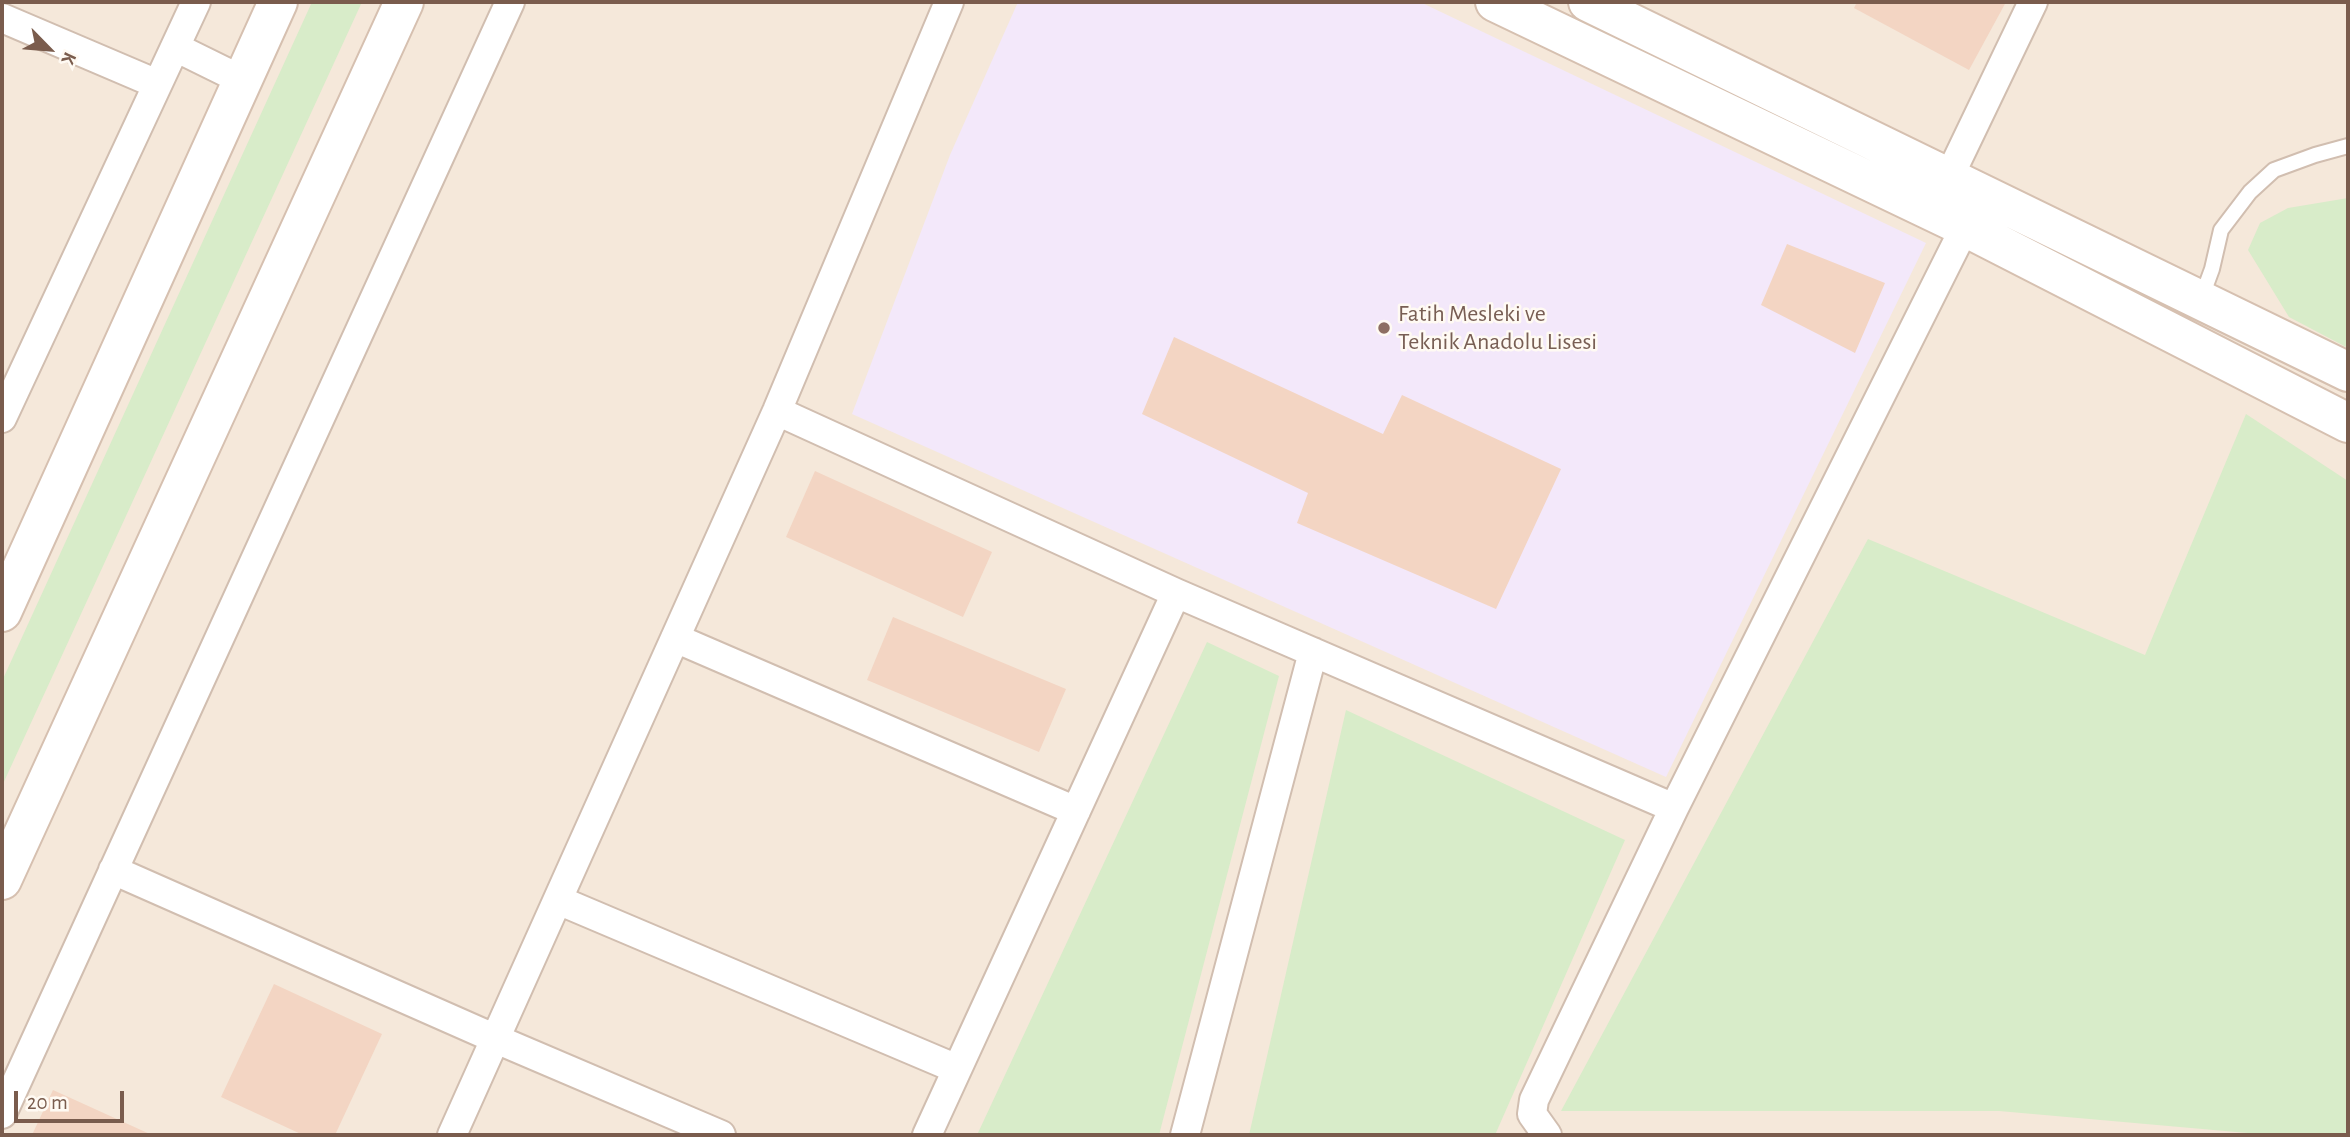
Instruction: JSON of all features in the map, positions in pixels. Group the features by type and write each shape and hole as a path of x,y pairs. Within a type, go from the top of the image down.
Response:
{"street":[{"path":"2,418 197,2"},
{"path":"2,612 278,2"},
{"path":"2,880 404,2"},
{"path":"2,1114 510,2"},
{"path":"453,1135 777,411 949,2"},
{"path":"1495,2 1965,227 2348,423"},
{"path":"1588,2 2348,372"},
{"path":"1949,177 2033,2"},
{"path":"2,18 157,83"},
{"path":"176,47 244,81"},
{"path":"1547,1135 1532,1114 1534,1100 1674,808 1965,227"},
{"path":"777,411 1176,593 1674,808"},
{"path":"927,1135 1176,593"},
{"path":"675,638 1076,811"},
{"path":"1185,1135 1313,652"},
{"path":"113,870 721,1135"},
{"path":"558,900 957,1069"}],"lane":[{"path":"2201,300 2221,230 2250,192 2274,170 2348,146"}],"shaded area":[{"path":"2,2 2348,2 2348,1135 2,1135"},
{"name":"Fatih Mesleki ve Teknik Anadolu Lisesi","path":"1018,2 1420,2 1926,243 1666,777 852,414 950,155"}],"green space":[{"path":"312,2 362,2 2,786 2,681"},
{"path":"2348,198 2348,348 2289,317 2248,250 2260,223 2288,208"},
{"path":"2246,414 2348,481 2348,1135 2270,1135 1999,1111 1561,1111 1868,539 2145,655"},
{"path":"1207,642 1279,676 1159,1135 977,1135"},
{"path":"1346,710 1625,840 1495,1135 1249,1135"}],"building":[{"path":"1857,2 2006,2 1969,70 1854,8"},
{"path":"1787,244 1885,283 1855,353 1761,305"},
{"path":"1174,337 1383,434 1402,395 1561,469 1496,609 1297,523 1308,493 1142,414"},
{"path":"815,471 992,552 963,617 786,537"},
{"path":"893,617 1066,689 1039,752 867,680"},
{"path":"274,984 382,1034 335,1135 303,1135 221,1097"},
{"path":"53,1090 152,1135 32,1135"}],"place":[{"name":"Fatih Mesleki ve Teknik Anadolu Lisesi","path":"1384,328"}]}
